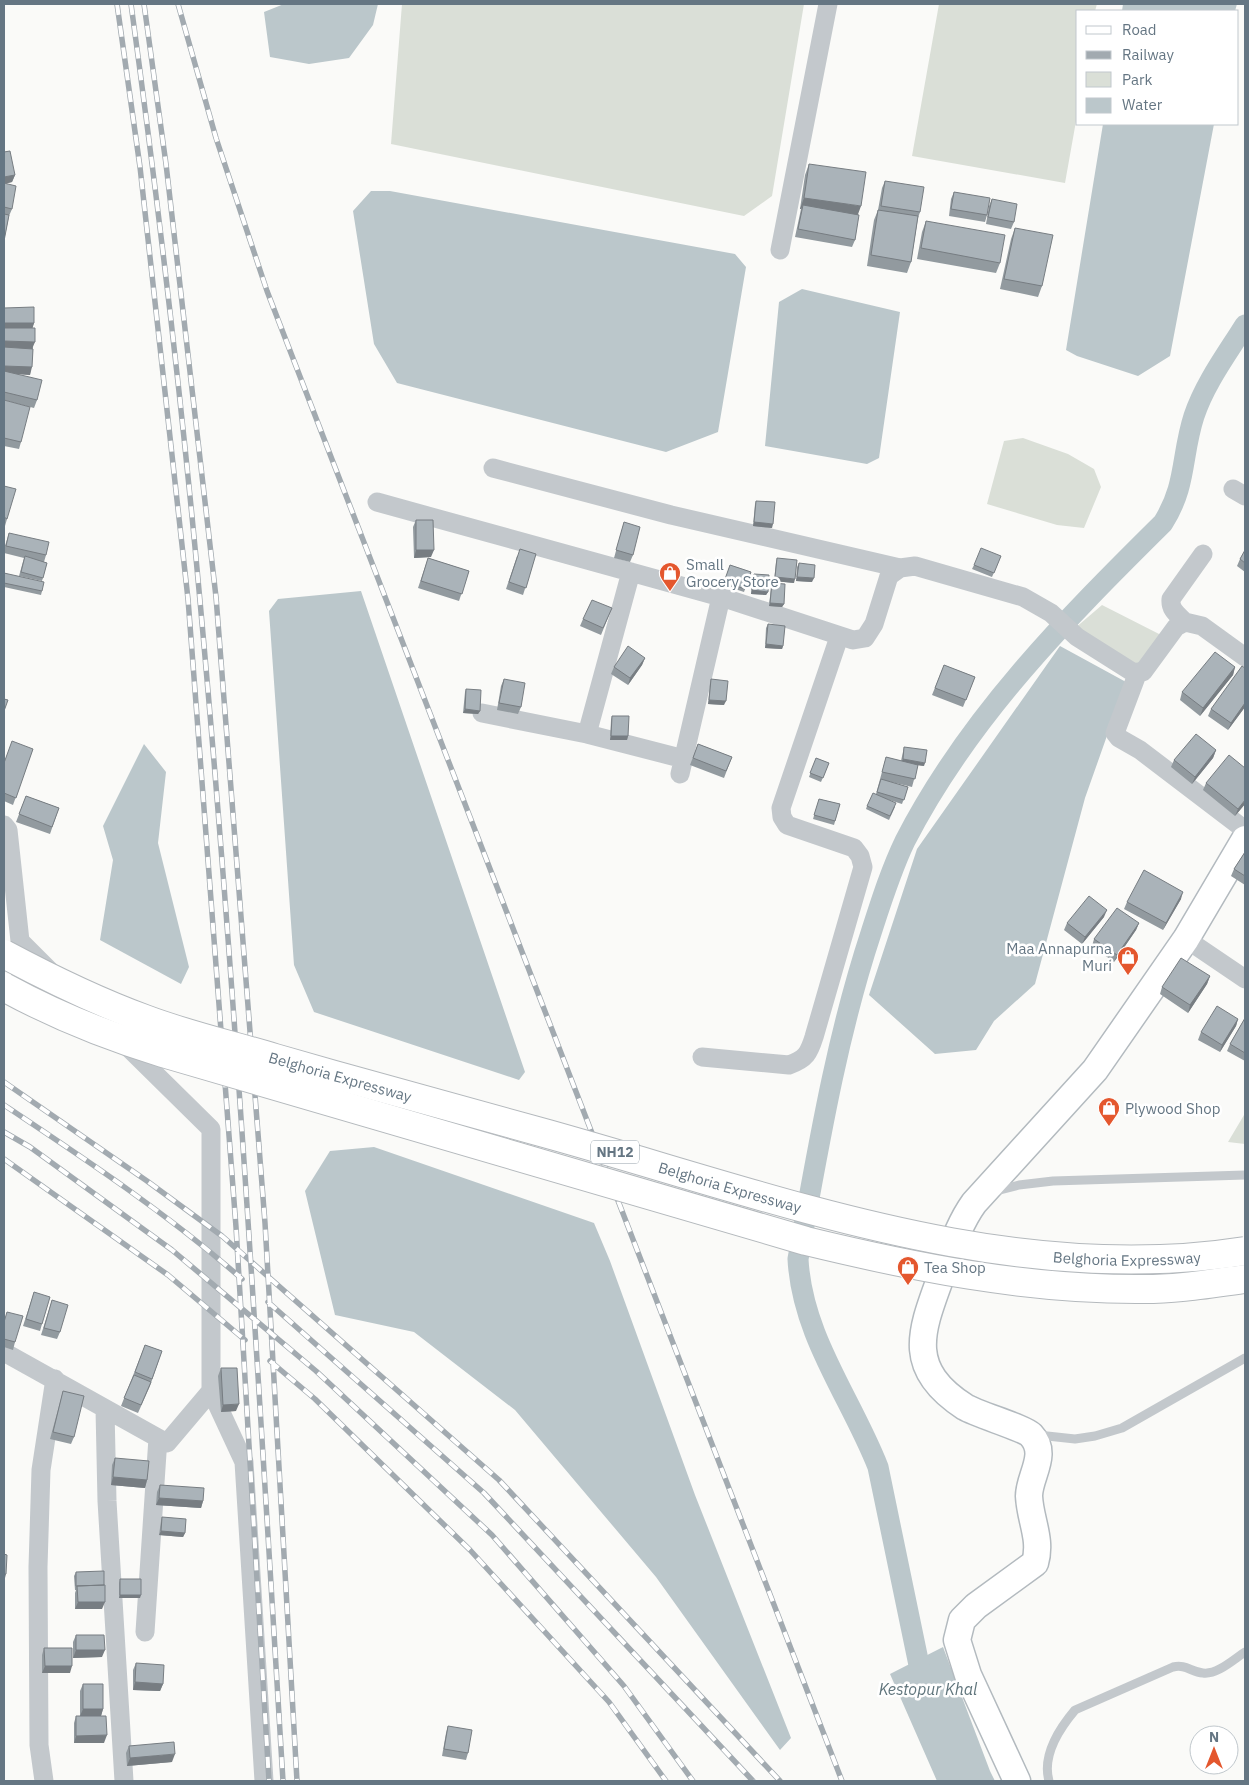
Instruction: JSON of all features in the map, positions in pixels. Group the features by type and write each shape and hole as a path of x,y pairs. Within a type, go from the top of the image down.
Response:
{"highway":[{"name":"Belghoria Expressway","path":"4,954 54,980 145,1019 361,1082 895,1232 992,1250 1075,1258 1135,1261 1209,1257 1245,1252"},
{"name":"Belghoria Expressway","path":"4,988 103,1034 162,1054 806,1241 874,1258 964,1275 1136,1289 1200,1285 1245,1279"}],"street":[{"path":"780,250 828,4"},
{"path":"493,468 643,508 900,568 915,566 1008,592 1023,597 1051,613 1077,637 1125,669 1138,672 1143,672 1176,627 1185,622"},
{"path":"376,502 721,597 853,640 870,631 889,576 900,568"},
{"path":"1203,554 1171,598 1170,605 1173,611 1185,622 1202,626 1245,657"},
{"path":"587,734 631,572"},
{"path":"482,712 587,734 682,767 721,597"},
{"path":"702,1057 789,1065 800,1061 808,1055 814,1037 863,867 860,856 854,848 788,824 782,817 781,808 839,637"},
{"path":"1138,672 1115,733 1119,738 1140,750 1245,830"},
{"path":"4,824 8,830 20,942 212,1129 210,1391 244,1462 264,1781"},
{"path":"1017,1781 968,1675 956,1640 962,1620 976,1606 1035,1563 1038,1552 1037,1537 1029,1495 1038,1456 1037,1444 1030,1434 966,1407 945,1392 931,1376 924,1358 923,1325 962,1220 974,1203 1095,1070 1186,938 1245,839"},
{"path":"1186,938 1245,979"},
{"path":"4,1352 167,1443 210,1391"},
{"path":"44,1781 39,1745 38,1567 42,1470 55,1379"},
{"path":"105,1409 108,1502 124,1781"},
{"path":"145,1632 158,1438"}],"lane":[{"path":"974,1203 1003,1188 1034,1183 1245,1175"},
{"path":"1030,1434 1055,1439 1075,1439 1095,1436 1122,1428 1245,1358"},
{"path":"1049,1781 1048,1760 1054,1742 1063,1724 1075,1710 1173,1667 1182,1665 1202,1673 1212,1672 1245,1652"}],"green space":[{"path":"402,4 804,4 772,196 744,216 391,144"},
{"path":"939,4 1097,4 1095,10 1076,10 1076,121 1065,183 912,156"},
{"path":"1023,438 1068,454 1094,469 1101,487 1084,528 1057,525 987,504 1004,441"},
{"path":"1102,605 1163,636 1138,665 1074,629"},
{"path":"1245,1113 1245,1144 1228,1142 1244,1115"}],"water":[{"path":"284,4 378,4 373,25 349,58 309,64 270,57 264,12"},
{"path":"1123,4 1237,4 1235,10 1122,10"},
{"path":"1103,125 1214,125 1170,356 1138,376 1077,356 1066,350"},
{"path":"371,191 390,191 735,254 746,267 718,432 666,452 397,383 374,344 353,211"},
{"path":"802,289 900,312 879,458 867,464 765,446 779,302"},
{"path":"361,591 525,1072 519,1080 314,1012 294,965 269,611 278,599"},
{"path":"1060,646 1126,682 1085,798 1035,984 994,1021 976,1050 935,1054 869,995 917,849"},
{"path":"144,744 166,772 158,843 189,967 181,984 100,940 113,860 103,826"},
{"path":"374,1147 594,1223 610,1261 695,1495 791,1738 780,1750 656,1577 515,1410 414,1332 335,1315 305,1191 330,1151"},
{"name":"Kestopur Khal","path":"943,1647 995,1781 937,1781 890,1674"}],"building":[{"path":"10,151 15,175 4,177 4,152"},
{"path":"809,164 866,172 861,206 804,198"},
{"path":"885,181 924,187 920,212 881,206"},
{"path":"4,183 16,186 12,209 4,207"},
{"path":"954,192 990,198 987,215 951,209"},
{"path":"992,199 1017,204 1014,222 988,217"},
{"path":"803,205 859,215 855,240 798,229"},
{"path":"878,210 918,216 911,262 871,255"},
{"path":"4,214 9,215 4,241"},
{"path":"926,221 1005,235 1000,263 921,248"},
{"path":"1015,228 1053,235 1042,286 1004,279"},
{"path":"34,307 34,323 4,323 4,308"},
{"path":"4,328 35,328 35,342 4,341"},
{"path":"4,347 33,349 32,367 4,366"},
{"path":"4,371 42,380 37,400 4,392"},
{"path":"4,400 30,407 21,442 4,438"},
{"path":"4,486 16,489 7,519 4,517"},
{"path":"756,501 775,502 773,524 754,522"},
{"path":"416,520 433,520 434,550 416,550"},
{"path":"624,522 640,527 633,555 616,550"},
{"path":"9,533 49,542 46,555 6,546"},
{"path":"981,548 1001,556 994,573 974,565"},
{"path":"520,549 536,554 526,588 509,582"},
{"path":"1245,550 1245,563 1240,559"},
{"path":"25,556 47,563 43,578 21,572"},
{"path":"428,558 469,571 462,594 421,581"},
{"path":"777,558 797,560 795,579 775,577"},
{"path":"799,563 815,565 814,578 797,577"},
{"path":"730,565 751,572 745,589 724,582"},
{"path":"4,573 44,582 42,591 4,583"},
{"path":"754,574 769,575 768,592 752,590"},
{"path":"772,583 785,584 784,604 770,603"},
{"path":"592,600 612,608 603,628 583,619"},
{"path":"768,624 785,626 783,646 766,644"},
{"path":"628,646 645,658 630,678 614,667"},
{"path":"1215,652 1235,667 1203,708 1182,692"},
{"path":"944,665 975,677 966,700 935,688"},
{"path":"1242,666 1245,668 1245,703 1231,723 1211,709"},
{"path":"504,679 525,683 521,707 499,703"},
{"path":"711,679 728,681 726,701 709,700"},
{"path":"466,689 481,690 480,711 465,709"},
{"path":"4,699 8,700 4,711"},
{"path":"612,716 629,716 628,736 611,736"},
{"path":"1196,734 1216,750 1195,777 1174,760"},
{"path":"12,741 33,749 16,798 4,793 4,763"},
{"path":"698,744 732,757 726,771 693,758"},
{"path":"904,747 927,750 925,763 903,759"},
{"path":"1229,755 1245,768 1245,800 1238,809 1206,783"},
{"path":"886,757 918,765 915,779 882,772"},
{"path":"816,758 829,763 823,778 810,773"},
{"path":"881,779 908,787 904,800 877,792"},
{"path":"873,793 896,803 890,816 867,806"},
{"path":"26,796 59,808 52,827 19,814"},
{"path":"819,799 840,804 835,821 814,815"},
{"path":"1245,852 1245,876 1234,869"},
{"path":"1144,870 1183,892 1166,923 1127,902"},
{"path":"1089,896 1107,910 1085,937 1067,923"},
{"path":"1117,908 1139,923 1117,955 1094,939"},
{"path":"1181,958 1210,976 1190,1005 1162,987"},
{"path":"1217,1006 1238,1019 1222,1045 1201,1032"},
{"path":"1245,1018 1245,1053 1230,1044"},
{"path":"34,1292 50,1297 42,1324 26,1319"},
{"path":"52,1300 68,1305 60,1332 44,1328"},
{"path":"7,1312 23,1316 15,1342 4,1339 4,1322"},
{"path":"145,1345 162,1351 152,1379 135,1372"},
{"path":"221,1368 237,1368 239,1404 223,1405"},
{"path":"134,1375 151,1382 141,1405 124,1398"},
{"path":"63,1391 84,1396 74,1437 53,1432"},
{"path":"115,1458 149,1461 147,1480 113,1477"},
{"path":"160,1485 204,1488 203,1501 159,1498"},
{"path":"162,1517 186,1519 185,1533 161,1531"},
{"path":"4,1554 7,1555 6,1574 4,1574"},
{"path":"104,1571 104,1585 76,1586 76,1572"},
{"path":"120,1579 141,1579 141,1595 120,1595"},
{"path":"105,1585 105,1602 78,1602 77,1586"},
{"path":"76,1635 104,1635 105,1650 76,1650"},
{"path":"44,1648 72,1648 72,1666 45,1666"},
{"path":"136,1663 164,1665 163,1684 135,1682"},
{"path":"83,1684 103,1684 103,1709 83,1709"},
{"path":"76,1716 106,1716 107,1735 76,1736"},
{"path":"448,1726 472,1730 468,1753 444,1749"},
{"path":"174,1742 175,1754 130,1758 129,1746"}],"waterway":[{"path":"924,1689 878,1467 829,1366 808,1314 801,1287 798,1259 838,1054 859,973 882,898 905,841 930,796 958,753 1021,672 1055,633 1163,523 1171,509 1180,483 1194,416 1204,392 1245,325"}],"railway":[{"path":"117,4 140,167 188,599 236,1227 269,1781"},
{"path":"131,4 177,376 213,748 246,1191 283,1781"},
{"path":"144,4 166,164 216,597 265,1223 297,1781"},
{"path":"178,4 216,138 267,291 842,1781"},
{"path":"4,1082 147,1181 222,1236 499,1480 780,1781"},
{"path":"4,1105 156,1210 242,1279"},
{"path":"4,1132 30,1147 172,1250 316,1371 492,1535 624,1686 693,1781"},
{"path":"4,1159 168,1275 245,1340"},
{"path":"268,1302 484,1493 753,1781"},
{"path":"270,1361 315,1399 470,1550 609,1702 666,1781"}],"place":[{"name":"Small Grocery Store","path":"670,592"},
{"name":"Maa Annapurna Muri","path":"1128,976"},
{"name":"Plywood Shop","path":"1109,1127"},
{"name":"Tea Shop","path":"908,1286"}]}
